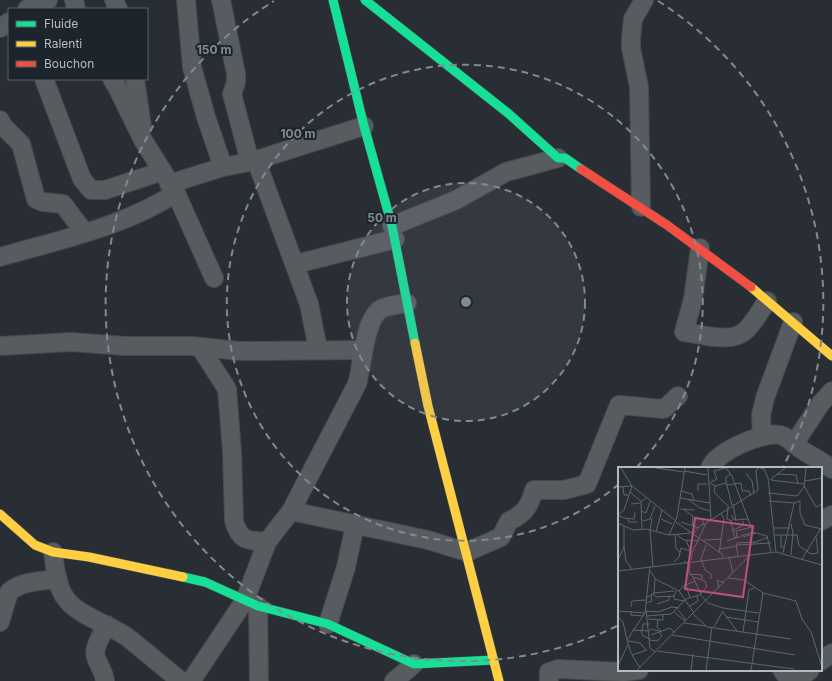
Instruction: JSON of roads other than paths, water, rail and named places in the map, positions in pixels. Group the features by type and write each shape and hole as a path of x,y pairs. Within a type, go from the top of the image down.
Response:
{"street":[{"path":"29,8 48,0"},
{"path":"186,0 192,67 206,117 223,167"},
{"path":"222,0 236,74 236,82 232,94 253,161 296,264 309,304 318,349"},
{"path":"333,0 364,126 393,233 428,406 467,552 499,681"},
{"path":"364,0 382,12 508,114 558,158"},
{"path":"641,207 639,86 631,48 631,38 633,20 644,0"},
{"path":"44,80 82,179 91,190 105,190 169,183 223,167 253,161 364,126"},
{"path":"113,80 143,140 169,183 214,278"},
{"path":"135,80 143,140"},
{"path":"0,120 5,129 21,144 36,199 43,202 63,204 84,232"},
{"path":"296,264 393,233 506,172 558,158 565,158 641,207 700,248 767,300 832,356"},
{"path":"0,257 84,232 137,214 169,183"},
{"path":"700,248 693,299 684,332 727,338 737,336 744,333 750,327 767,300"},
{"path":"259,681 252,603 267,542 291,511 357,384 361,370 363,350 372,316 382,308 408,302"},
{"path":"762,437 761,415 764,398 793,322"},
{"path":"0,346 71,342 125,346 200,346 239,351 318,349 363,350"},
{"path":"200,346 227,389 232,452 234,521 236,530 239,536 249,540 267,542"},
{"path":"794,444 822,402 832,391"},
{"path":"291,511 428,540 467,552 501,537 509,521 519,516 530,504 534,490 564,490 587,484 619,405 664,410 678,396"},
{"path":"710,467 712,462 721,455 752,440 780,435 832,469"},
{"path":"0,514 36,545 53,552 89,557 205,582 252,603 328,624 414,664 494,660"},
{"path":"822,520 832,515"},
{"path":"328,624 346,567 355,525"},
{"path":"53,552 58,579 64,597 70,604 88,617 108,625 127,638 181,681"},
{"path":"0,622 9,592 12,589 21,585 58,579"},
{"path":"191,681 252,603"},
{"path":"104,681 95,652 108,625"},
{"path":"822,660 832,653"},
{"path":"394,681 414,664"},
{"path":"549,681 549,672 558,669 623,672 631,671"},
{"path":"783,671 790,681"},
{"path":"797,681 809,671"}]}
